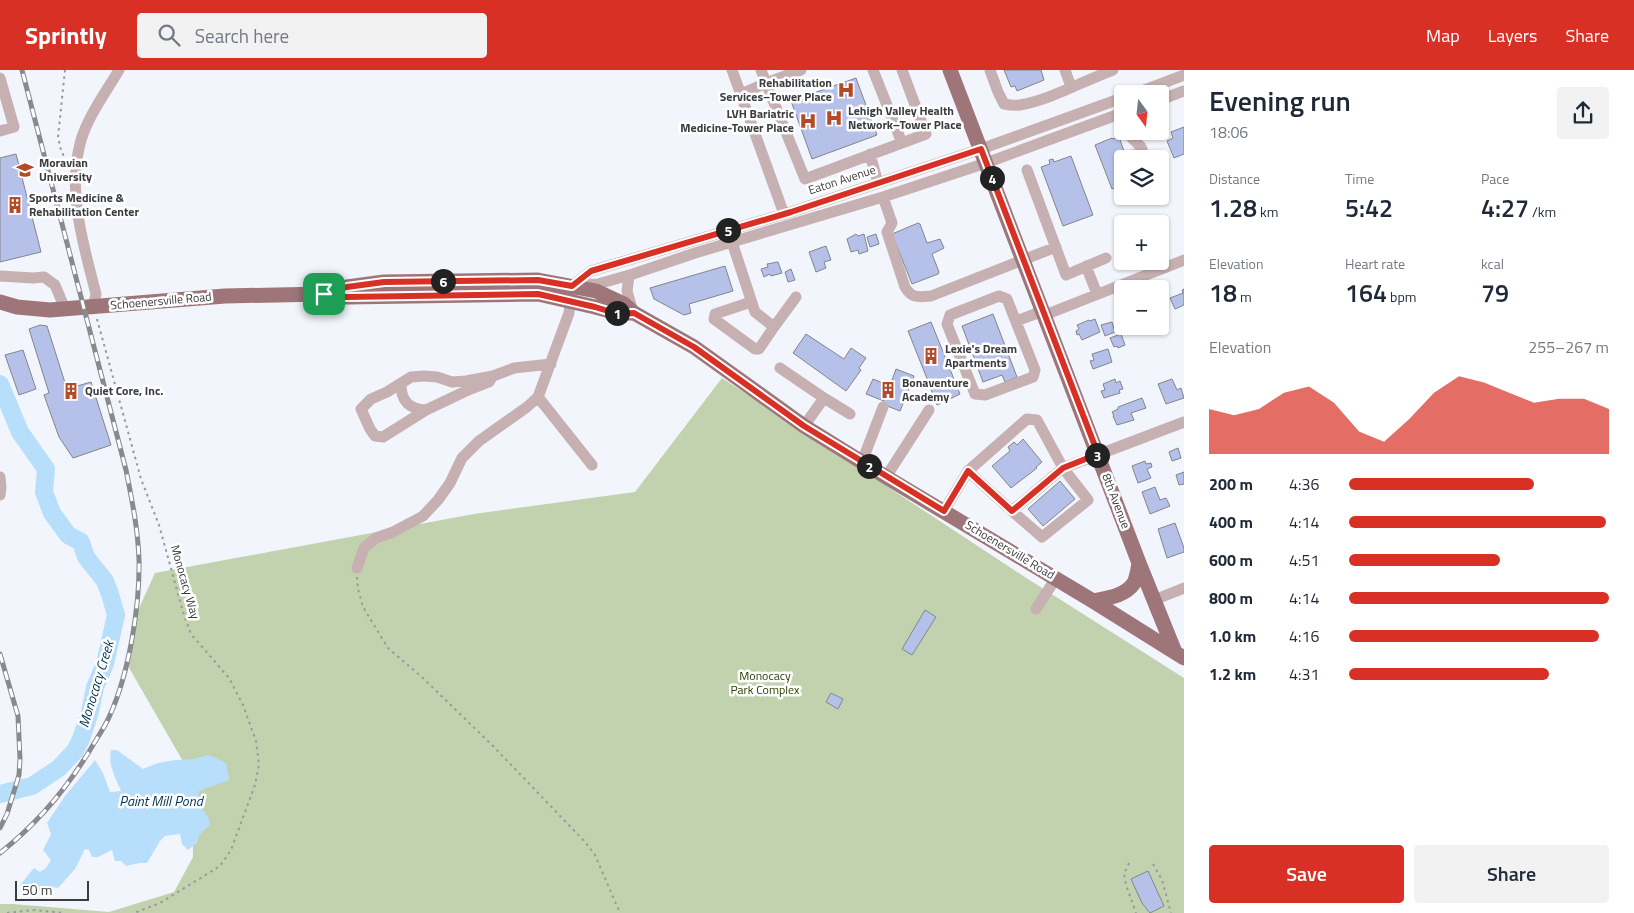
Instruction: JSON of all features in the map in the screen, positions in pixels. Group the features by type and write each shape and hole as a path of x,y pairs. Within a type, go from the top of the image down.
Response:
{"main road":[{"name":"8th Avenue","path":"950,70 1139,563 1179,655"},
{"name":"Schoenersville Road","path":"324,294 347,287 384,282 538,280 570,293"},
{"name":"Schoenersville Road","path":"0,302 24,308 50,310 225,296 324,294 346,297 538,294 596,291 624,304 634,313 694,347 804,426 1056,578 1179,655"},
{"path":"1093,601 1118,595 1128,589 1135,581 1139,563"}],"street":[{"path":"93,307 96,294 78,214 75,190 76,171 80,143 91,117 119,70"},
{"path":"732,70 784,214"},
{"path":"761,70 805,179 926,134 902,70"},
{"path":"873,70 902,143"},
{"path":"990,70 1004,104 1009,106 1019,106 1051,95 1071,86 1089,74 1113,70"},
{"path":"1065,70 1071,86"},
{"path":"741,94 796,71"},
{"path":"1152,85 1171,75 1184,75"},
{"path":"0,78 14,128 0,131"},
{"path":"1169,97 1184,91"},
{"name":"Eaton Avenue","path":"570,293 882,197 1114,101"},
{"name":"Eaton Avenue","path":"570,293 591,271 784,214 878,183 1114,125"},
{"path":"1130,140 1133,149"},
{"path":"870,154 878,183"},
{"path":"1027,170 1066,274 1106,258"},
{"path":"882,197 892,223 887,232 905,287 909,294 916,297 931,296 1056,247"},
{"path":"732,242 754,312 774,327"},
{"path":"1016,321 1044,313 1184,260"},
{"path":"1086,266 1096,294"},
{"path":"632,274 629,276 627,291 634,313"},
{"path":"0,276 44,278 55,285 65,309"},
{"path":"357,568 364,548 376,538 393,532 423,516 450,483 462,458 479,441 538,397 570,313 570,293"},
{"path":"999,296 1007,299 1016,321 1035,370 1033,377 985,395 975,394 947,324 950,315 999,296"},
{"path":"751,302 715,314 714,319 755,350 759,349 796,297"},
{"path":"493,376 489,382 426,410 384,437 375,436 361,409 371,399 411,377 438,377 452,382 466,382 493,376 514,368 551,364"},
{"path":"780,368 850,414"},
{"path":"401,384 404,401 411,408 426,410"},
{"path":"538,397 592,465"},
{"path":"804,426 824,398"},
{"path":"862,462 883,408"},
{"path":"886,477 929,410"},
{"path":"944,511 968,471 1027,419 1038,420 1063,468 1088,500 1042,537 968,471"},
{"path":"1012,511 1063,468 1184,422"},
{"path":"0,477 2,488 0,495"},
{"path":"1036,609 1056,578"},
{"path":"1154,600 1184,588"}],"path":[{"path":"65,70 58,137 61,150 69,167 76,171"},
{"name":"Monocacy Way","path":"93,307 142,479 159,525 183,612 191,634 230,678 243,705 256,741 259,765 255,785 231,850 220,866 160,903 134,913"},
{"path":"357,568 358,589 363,607 388,648 424,679 493,746 586,843 595,855 620,913"},
{"path":"1129,863 1124,874 1136,913"},
{"path":"1153,864 1162,880 1172,913"},
{"path":"7,913 33,910 65,913"}],"green space":[{"name":"Monocacy Park Complex","path":"722,378 1031,581 1184,678 1184,913 0,913 0,904 109,912 174,892 193,857 192,777 128,666 135,617 155,573 474,514 635,492"}],"water":[{"name":"Paint Mill Pond","path":"111,750 117,750 143,769 158,763 194,759 209,755 226,763 229,780 199,791 198,802 208,817 210,825 200,834 197,843 188,850 182,844 180,834 165,836 147,863 126,866 121,861 115,861 112,850 98,857 92,857 89,850 85,849 75,869 58,888 52,887 49,892 26,888 20,885 34,868 40,872 46,868 51,860 43,850 51,834 47,823 65,796 95,760 103,773 110,792 121,791 111,766"}],"building":[{"path":"1004,70 1041,70 1044,80 1017,91 1015,86 1011,87"},
{"name":"Lehigh Valley Health Network–Tower Place","path":"856,78 877,135 812,159 791,101"},
{"path":"1184,127 1184,154 1174,158 1167,141 1173,138 1171,132"},
{"path":"1112,139 1120,140 1124,150 1114,150 1114,188 1112,189 1095,145"},
{"name":"Sports Medicine & Rehabilitation Center","path":"16,154 41,252 0,262 0,158"},
{"path":"1071,156 1093,215 1063,226 1041,167 1050,164 1049,160 1053,159 1054,162"},
{"path":"918,223 927,243 940,239 944,248 932,254 939,272 938,274 912,284 892,234"},
{"path":"856,234 858,236 864,234 868,251 859,254 858,250 851,252 847,239"},
{"path":"876,234 879,244 870,247 867,237"},
{"path":"826,246 831,260 824,262 826,268 816,272 809,252"},
{"path":"778,262 782,273 771,276 770,274 764,277 761,269 768,267 767,264"},
{"path":"725,266 733,291 689,304 691,313 684,315 654,299 650,288"},
{"path":"791,269 795,280 788,282 785,272"},
{"path":"1184,289 1184,305 1175,309 1170,298 1183,293 1182,290"},
{"path":"993,314 1017,377 1005,382 1002,375 983,382 962,326"},
{"path":"1095,319 1100,332 1082,340 1079,334 1077,335 1076,331 1079,329 1077,325"},
{"name":"Lexie's Dream Apartments","path":"931,322 960,394 937,405 930,387 925,389 923,383 928,381 908,331"},
{"path":"1112,322 1114,332 1105,336 1101,325"},
{"name":"Quiet Core, Inc.","path":"40,325 47,326 67,389 91,382 111,445 73,458 59,437 44,395 49,393 29,329"},
{"path":"806,334 844,359 851,348 866,358 859,368 861,370 846,391 793,353"},
{"path":"1121,335 1125,345 1118,348 1117,346 1114,347 1110,338"},
{"path":"1108,349 1112,362 1093,369 1090,361 1094,360 1092,354"},
{"path":"23,350 36,389 19,395 5,355"},
{"name":"Bonaventure Academy","path":"896,369 914,376 900,411 882,404 884,401 866,394 873,379 890,386"},
{"path":"1115,379 1116,383 1120,381 1123,389 1119,390 1120,393 1104,398 1101,391 1105,390 1103,384"},
{"path":"1172,379 1177,390 1181,388 1184,398 1166,404 1158,384"},
{"path":"1142,398 1146,408 1131,413 1134,420 1117,425 1112,412 1118,409 1118,407"},
{"path":"1023,439 1042,462 1011,488 992,466 1010,451 1008,447 1014,442 1017,445"},
{"path":"1178,448 1181,458 1172,461 1169,452"},
{"path":"1145,461 1146,464 1151,463 1152,467 1147,469 1151,478 1138,483 1132,466"},
{"path":"1184,472 1184,484 1179,485 1176,475"},
{"path":"1060,481 1075,499 1043,526 1028,509"},
{"path":"1155,487 1160,500 1166,498 1170,506 1150,514 1142,492"},
{"path":"1175,523 1184,552 1167,558 1158,529"},
{"path":"925,610 936,617 912,655 902,649"},
{"path":"831,693 843,699 838,709 826,702"},
{"path":"1148,871 1164,906 1150,913 1142,903 1131,879"}],"waterway":[{"name":"Monocacy Creek","path":"0,384 20,432 46,469 44,492 52,513 68,535 81,542 86,557 105,581 116,615 105,664 95,687 90,712 75,751 59,768 32,786 0,794"}],"railway":[{"path":"0,853 52,803 74,775 106,722 117,698 128,660 138,598 139,578 137,537 126,470 22,70"},
{"path":"0,654 18,716 20,759 19,775 7,814 0,828"}],"place":[{"name":"Rehabilitation Services–Tower Place","path":"846,90"},
{"name":"Lehigh Valley Health Network–Tower Place","path":"834,118"},
{"name":"LVH Bariatric Medicine-Tower Place","path":"808,121"},
{"name":"Moravian University","path":"25,170"},
{"name":"Sports Medicine & Rehabilitation Center","path":"15,205"},
{"name":"Lexie's Dream Apartments","path":"931,356"},
{"name":"Bonaventure Academy","path":"888,390"},
{"name":"Quiet Core, Inc.","path":"71,391"}],"route":[{"path":"981,149 1098,454 1063,468 1012,511 968,471 944,511 804,426 694,347 634,313 618,314 538,294 346,297 324,294 347,287 384,282 538,280 572,286 591,271 791,212 981,149"}]}
